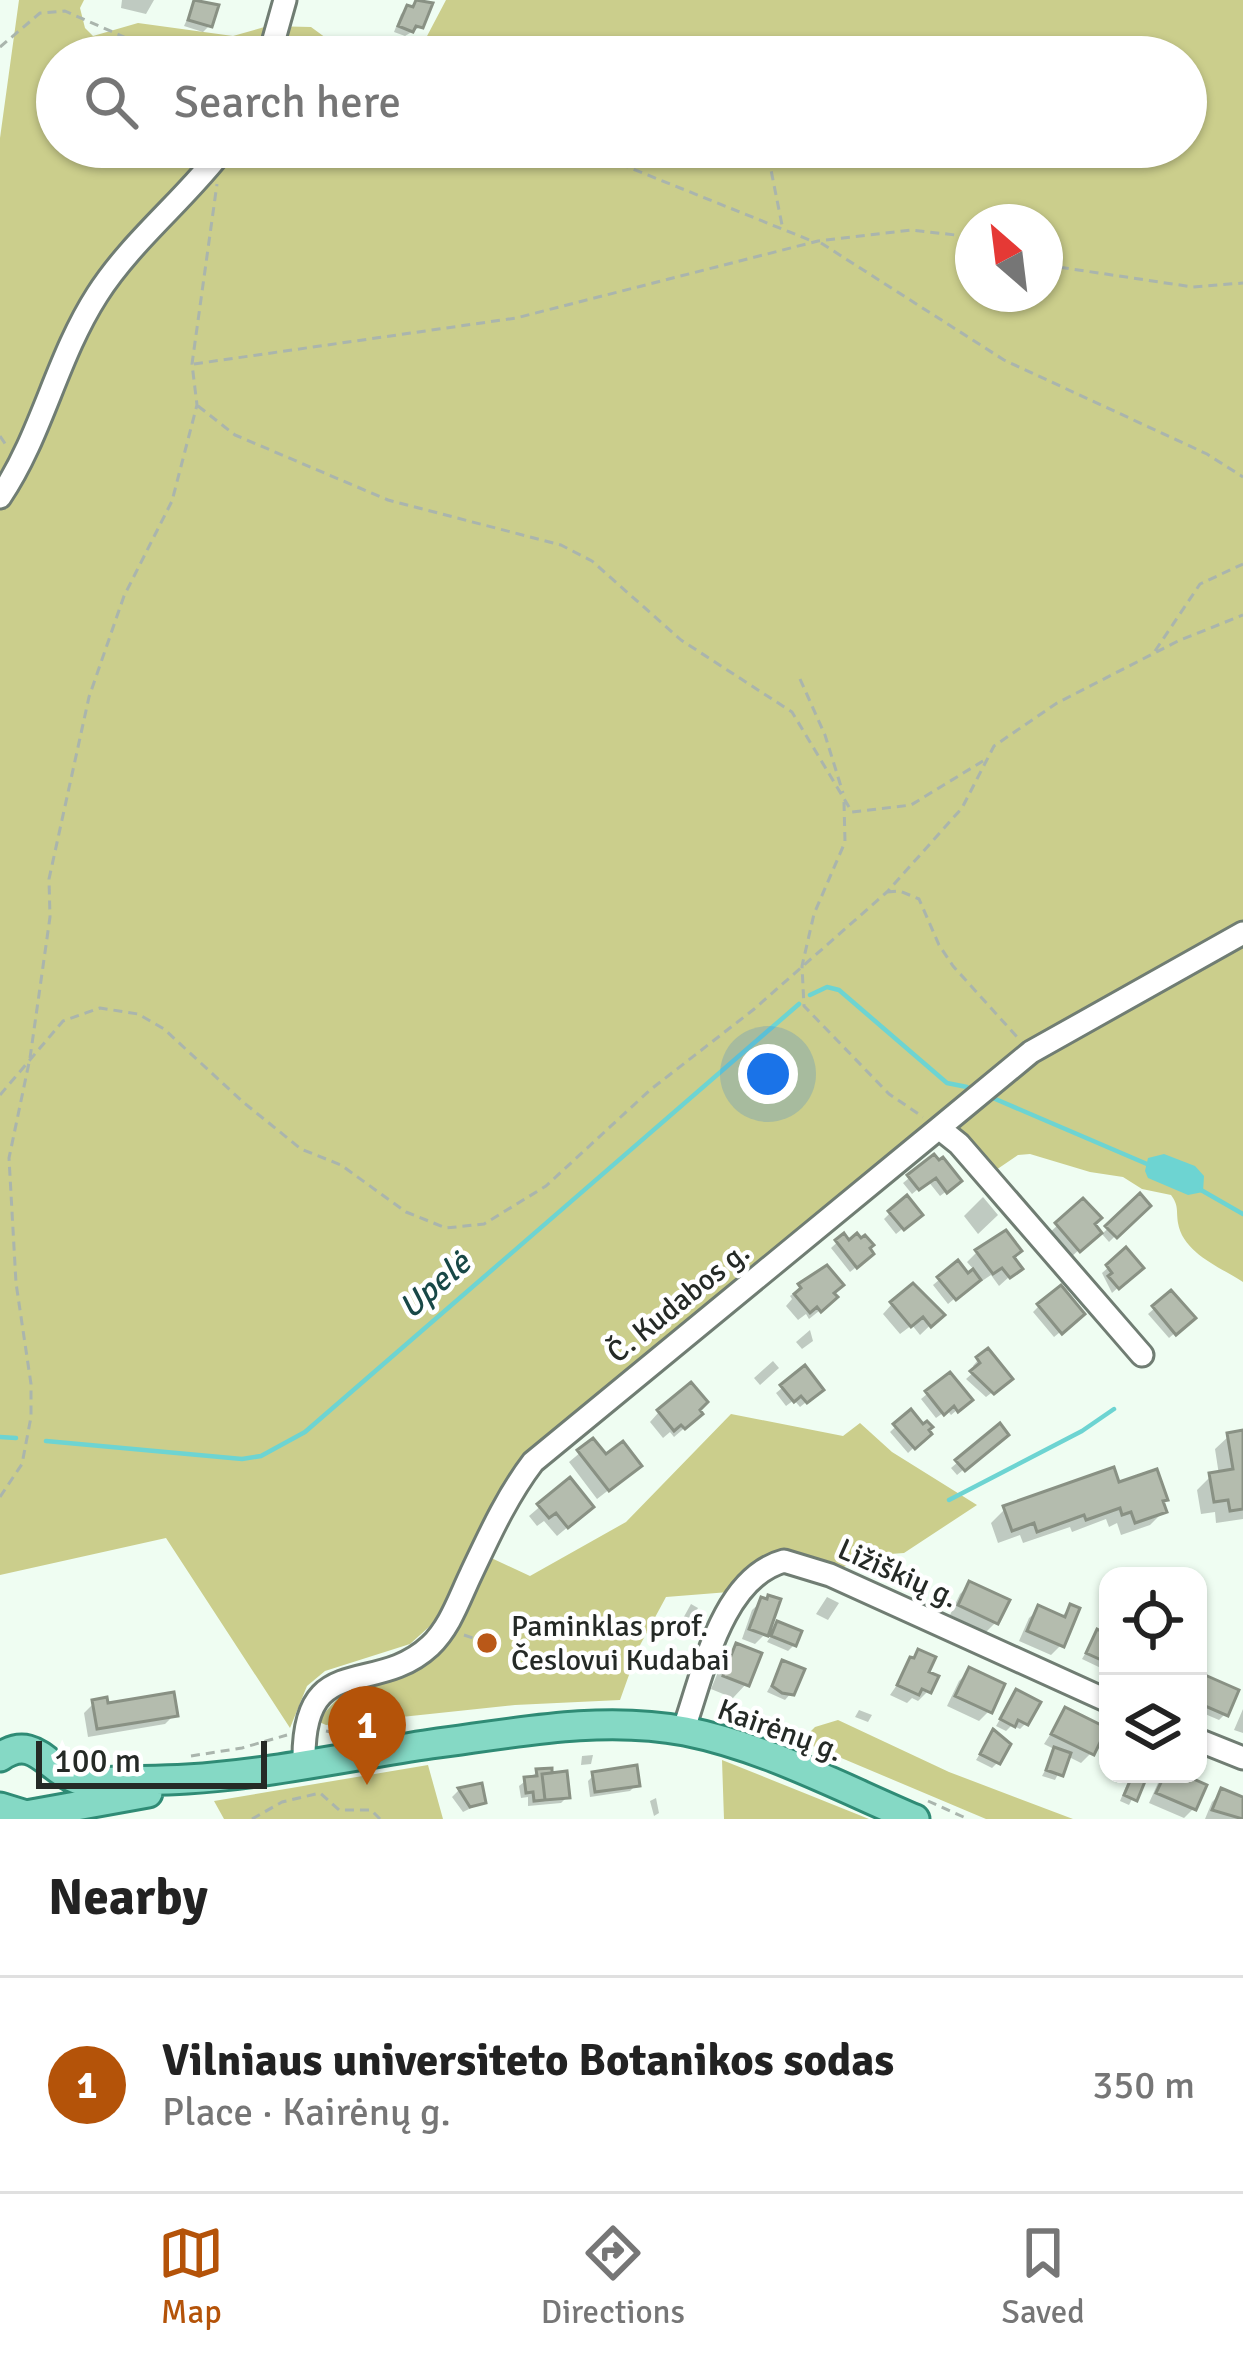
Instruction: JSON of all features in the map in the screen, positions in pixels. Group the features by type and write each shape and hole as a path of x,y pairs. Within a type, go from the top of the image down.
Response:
{"main road":[{"name":"Kairėnų g.","path":"5,1752 36,1751 72,1780 188,1779 591,1725 683,1731 752,1750 915,1819"},
{"path":"31,1816 52,1797 56,1776 52,1766"},
{"name":"Kairėnų g.","path":"0,1807 14,1815 31,1816 145,1794 188,1779"}],"street":[{"path":"275,36 285,0"},
{"path":"0,497 21,466 79,326 97,296 120,262 207,168"},
{"name":"Č. Kudabos g.","path":"304,1762 307,1716 327,1690 415,1658 446,1628 511,1495 533,1462 1031,1052 1243,933"},
{"path":"939,1128 1142,1355"},
{"name":"Ližiškių g.","path":"683,1731 730,1602 749,1580 784,1561 830,1575 1099,1697"},
{"path":"1207,1743 1243,1757"}],"path":[{"path":"0,47 40,13 65,11 122,36"},
{"path":"0,1496 22,1464 31,1417 31,1384 16,1283 9,1158 30,1058 50,916 49,879 89,697 124,596 172,501 197,405 192,364 221,168"},
{"path":"630,168 818,241 1004,360 1207,454 1243,477"},
{"path":"771,168 783,230"},
{"path":"192,364 516,318 818,241 911,230 955,235"},
{"path":"1063,268 1193,286 1243,284"},
{"path":"197,405 235,435 388,500 561,545 592,561 681,640 792,712 852,812 910,805 988,758"},
{"path":"1155,653 1200,584 1243,564"},
{"path":"0,1096 64,1022 100,1008 138,1014 164,1029 302,1149 340,1165 406,1212 446,1228 484,1224 546,1186 650,1090 887,892 962,808 994,746 1057,703 1243,615"},
{"path":"800,679 825,735 844,800 844,842 814,914 802,966 804,1006 890,1094 939,1128"},
{"path":"887,892 900,891 919,899 953,966 1031,1052"},
{"path":"446,1628 487,1643"},
{"path":"252,1819 282,1802 320,1793 338,1810 371,1810 380,1819"}],"green space":[{"path":"19,0 84,0 80,8 85,28 93,36 36,36 36,168 1207,168 1207,36 427,36 446,0 1243,0 1243,1282 1187,1243 1171,1195 1142,1189 1123,1177 1030,1154 1018,1155 996,1170 961,1135 935,1119 550,1439 440,1617 410,1644 325,1671 307,1686 290,1728 166,1538 0,1575 0,138"},
{"path":"138,23 233,36 93,36"},
{"path":"268,26 311,27 323,36 233,36"},
{"path":"731,1414 843,1436 860,1423 892,1452 977,1505 904,1553 876,1555 835,1570 792,1555 729,1592 666,1597 639,1647 620,1700 515,1705 326,1725 317,1721 341,1695 409,1670 487,1556 530,1576 626,1522"},
{"path":"838,1720 949,1772 1073,1819 986,1819 801,1741 815,1727"},
{"path":"722,1760 869,1819 724,1819"},
{"path":"428,1765 443,1819 224,1819 214,1801"}],"water":[{"path":"1164,1154 1195,1166 1204,1176 1203,1192 1188,1195 1148,1178 1148,1158"}],"building":[{"path":"194,0 219,5 212,27 188,20"},
{"path":"416,0 433,3 423,28 416,26 413,32 398,26 407,5 413,7"},
{"path":"934,1154 939,1160 943,1157 962,1181 947,1193 936,1178 919,1190 907,1175"},
{"path":"1140,1193 1151,1206 1117,1238 1105,1226"},
{"path":"907,1195 923,1215 904,1230 888,1211"},
{"path":"1083,1198 1102,1218 1095,1224 1102,1233 1080,1252 1055,1223"},
{"path":"1006,1230 1022,1251 1014,1257 1023,1269 1010,1278 1002,1268 993,1274 975,1250"},
{"path":"844,1233 849,1240 857,1233 861,1238 865,1235 874,1245 870,1248 874,1254 857,1268 835,1240"},
{"path":"1126,1247 1144,1268 1119,1289 1106,1265"},
{"path":"958,1260 981,1280 956,1300 937,1277"},
{"path":"827,1265 844,1285 821,1312 817,1307 810,1313 794,1294 801,1288 798,1284"},
{"path":"913,1283 945,1315 931,1327 923,1317 911,1327 890,1302"},
{"path":"1061,1285 1085,1314 1062,1334 1037,1304"},
{"path":"1171,1290 1196,1318 1176,1335 1152,1306"},
{"path":"988,1348 1013,1379 994,1394 970,1371 980,1363 976,1357"},
{"path":"805,1365 824,1390 807,1403 801,1396 794,1402 780,1385"},
{"path":"950,1372 973,1400 958,1412 954,1406 944,1415 925,1391"},
{"path":"691,1382 708,1402 700,1410 703,1414 685,1429 681,1425 674,1431 657,1410"},
{"path":"911,1409 923,1424 927,1421 933,1427 932,1434 915,1449 893,1424"},
{"path":"1000,1423 1009,1435 965,1471 955,1460"},
{"path":"1243,1430 1243,1509 1230,1511 1228,1500 1214,1502 1209,1473 1233,1469 1227,1433"},
{"path":"593,1438 606,1454 623,1441 642,1466 609,1491 577,1450"},
{"path":"1114,1467 1119,1482 1157,1469 1168,1500 1163,1501 1167,1512 1135,1523 1131,1512 1122,1515 1120,1508 1037,1532 1034,1523 1012,1531 1003,1506"},
{"path":"570,1477 594,1507 568,1528 556,1513 549,1518 537,1504"},
{"path":"969,1581 1010,1600 998,1624 958,1605"},
{"path":"761,1597 781,1599 768,1636 749,1629"},
{"path":"1070,1604 1080,1608 1064,1647 1027,1631 1038,1605 1065,1617"},
{"path":"777,1621 802,1631 796,1646 771,1636"},
{"path":"1097,1629 1099,1659 1086,1653"},
{"path":"736,1643 762,1653 749,1686 723,1676"},
{"path":"918,1649 936,1657 929,1672 939,1676 931,1693 922,1689 919,1695 897,1685"},
{"path":"782,1660 805,1669 794,1695 772,1686"},
{"path":"969,1667 1005,1684 992,1713 955,1696"},
{"path":"1207,1676 1239,1690 1228,1716 1207,1707"},
{"path":"1016,1689 1041,1702 1028,1725 1018,1720 1015,1727 1000,1719"},
{"path":"174,1692 178,1716 97,1729 92,1700 107,1697 108,1703"},
{"path":"1065,1707 1099,1724 1099,1745 1094,1755 1051,1734"},
{"path":"993,1729 1011,1744 1000,1764 980,1754"},
{"path":"1054,1747 1071,1753 1063,1776 1046,1770"},
{"path":"637,1765 640,1786 595,1792 592,1772"},
{"path":"552,1768 552,1773 542,1774 545,1800 534,1801 533,1792 526,1793 524,1777 537,1776 536,1769"},
{"path":"567,1771 570,1798 545,1800 542,1774"},
{"path":"482,1783 486,1803 470,1807 458,1788"},
{"path":"1129,1783 1144,1783 1137,1801 1124,1795"},
{"path":"1161,1783 1207,1785 1196,1810 1156,1793"},
{"path":"1221,1788 1243,1797 1243,1819 1212,1810"}],"waterway":[{"name":"Upelė","path":"810,995 827,987 839,990 947,1083 967,1087"},
{"name":"Upelė","path":"46,1441 242,1459 261,1456 305,1432 799,1004"},
{"name":"Upelė","path":"993,1098 1147,1164"},
{"name":"Upelė","path":"1201,1190 1243,1214"},
{"path":"949,1500 1082,1431 1114,1409"},
{"name":"Upelė","path":"0,1437 16,1438"}],"place":[{"name":"Paminklas prof. Česlovui Kudabai","path":"487,1643"},
{"name":"Vilniaus universiteto Botanikos sodas","path":"367,1785"}]}
